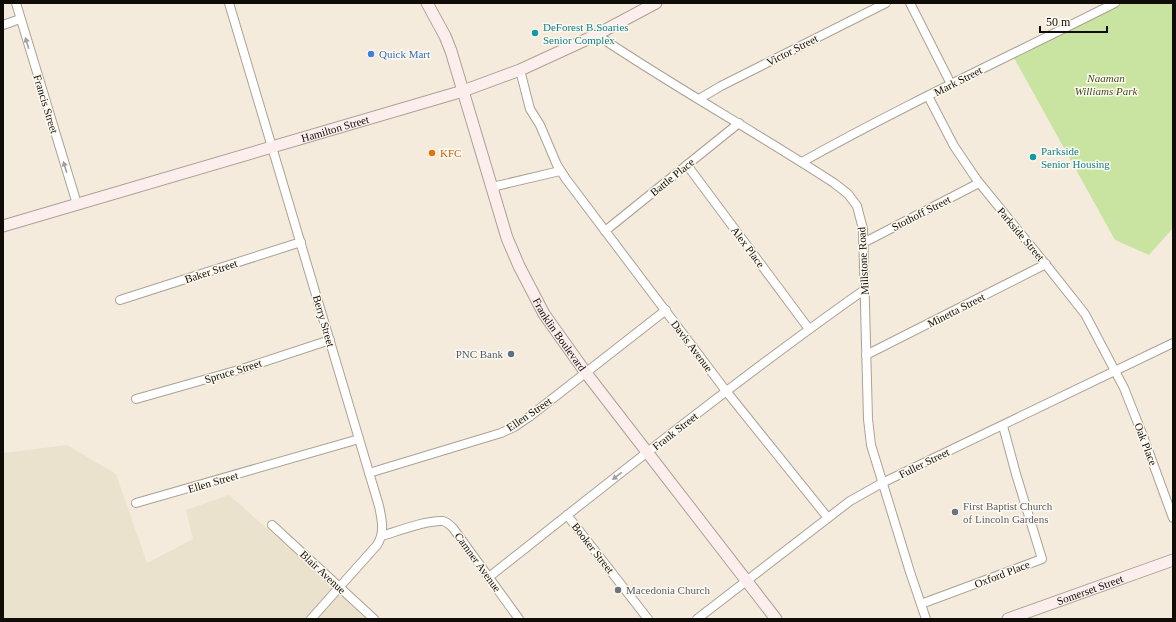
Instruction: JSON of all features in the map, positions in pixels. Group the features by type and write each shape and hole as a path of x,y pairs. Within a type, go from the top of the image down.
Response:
{"main road":[{"name":"Franklin Boulevard","path":"427,3 447,41 507,238 518,266 544,314 586,373 776,619"},
{"name":"Hamilton Street","path":"3,226 463,91 520,70 597,35 656,3"},
{"name":"Somerset Street","path":"1008,619 1173,560"}],"street":[{"name":"Francis Street","path":"16,3 77,204"},
{"name":"Berry Street","path":"229,3 369,473 383,525 382,536"},
{"name":"Victor Street","path":"699,99 721,86 886,3"},
{"path":"910,3 951,84"},
{"name":"Mark Street","path":"802,162 951,84 1114,3"},
{"path":"3,25 20,19"},
{"name":"Millstone Road","path":"597,35 656,74 739,123 834,183 848,194 857,206 862,229 863,243 868,419 871,445 882,484 926,619"},
{"name":"Davis Avenue","path":"520,70 530,109 540,125 560,171 726,391 828,518"},
{"name":"Parkside Street","path":"928,96 954,146 980,184 1085,314 1115,371"},
{"name":"Battle Place","path":"605,231 739,123"},
{"name":"Alex Place","path":"688,165 809,329"},
{"path":"492,187 560,171"},
{"name":"Stothoff Street","path":"863,243 980,184"},
{"name":"Baker Street","path":"120,300 301,242"},
{"name":"Minetta Street","path":"866,355 1046,264"},
{"name":"Frank Street","path":"490,577 726,391 864,290"},
{"name":"Ellen Street","path":"369,473 501,433 514,427 529,417 666,310"},
{"name":"Spruce Street","path":"136,399 242,369 330,340"},
{"name":"Fuller Street","path":"697,619 850,501 882,484 1173,343"},
{"name":"Oak Place","path":"1115,371 1124,388 1143,436 1173,518"},
{"name":"Oxford Place","path":"921,604 1042,558 1012,462 1003,426"},
{"name":"Ellen Street","path":"136,503 359,439"},
{"name":"Booker Street","path":"567,515 648,619"},
{"name":"Camner Avenue","path":"382,536 430,522 447,522 490,577 519,619"},
{"name":"Blair Avenue","path":"272,525 374,619"},
{"path":"311,619 377,545 382,536"}],"shaded area":[{"path":"67,445 116,474 147,563 193,539 186,510 229,495 370,619 3,619 3,453"}],"green space":[{"name":"Naaman Williams Park","path":"1120,3 1173,3 1173,228 1149,255 1115,240 1013,56"}],"place":[{"name":"DeForest B.Soaries Senior Complex","path":"535,33"},
{"name":"Quick Mart","path":"371,54"},
{"name":"KFC","path":"432,153"},
{"name":"Parkside Senior Housing","path":"1033,157"},
{"name":"PNC Bank","path":"511,354"},
{"name":"First Baptist Church of Lincoln Gardens","path":"955,512"},
{"name":"Macedonia Church","path":"618,590"}]}
